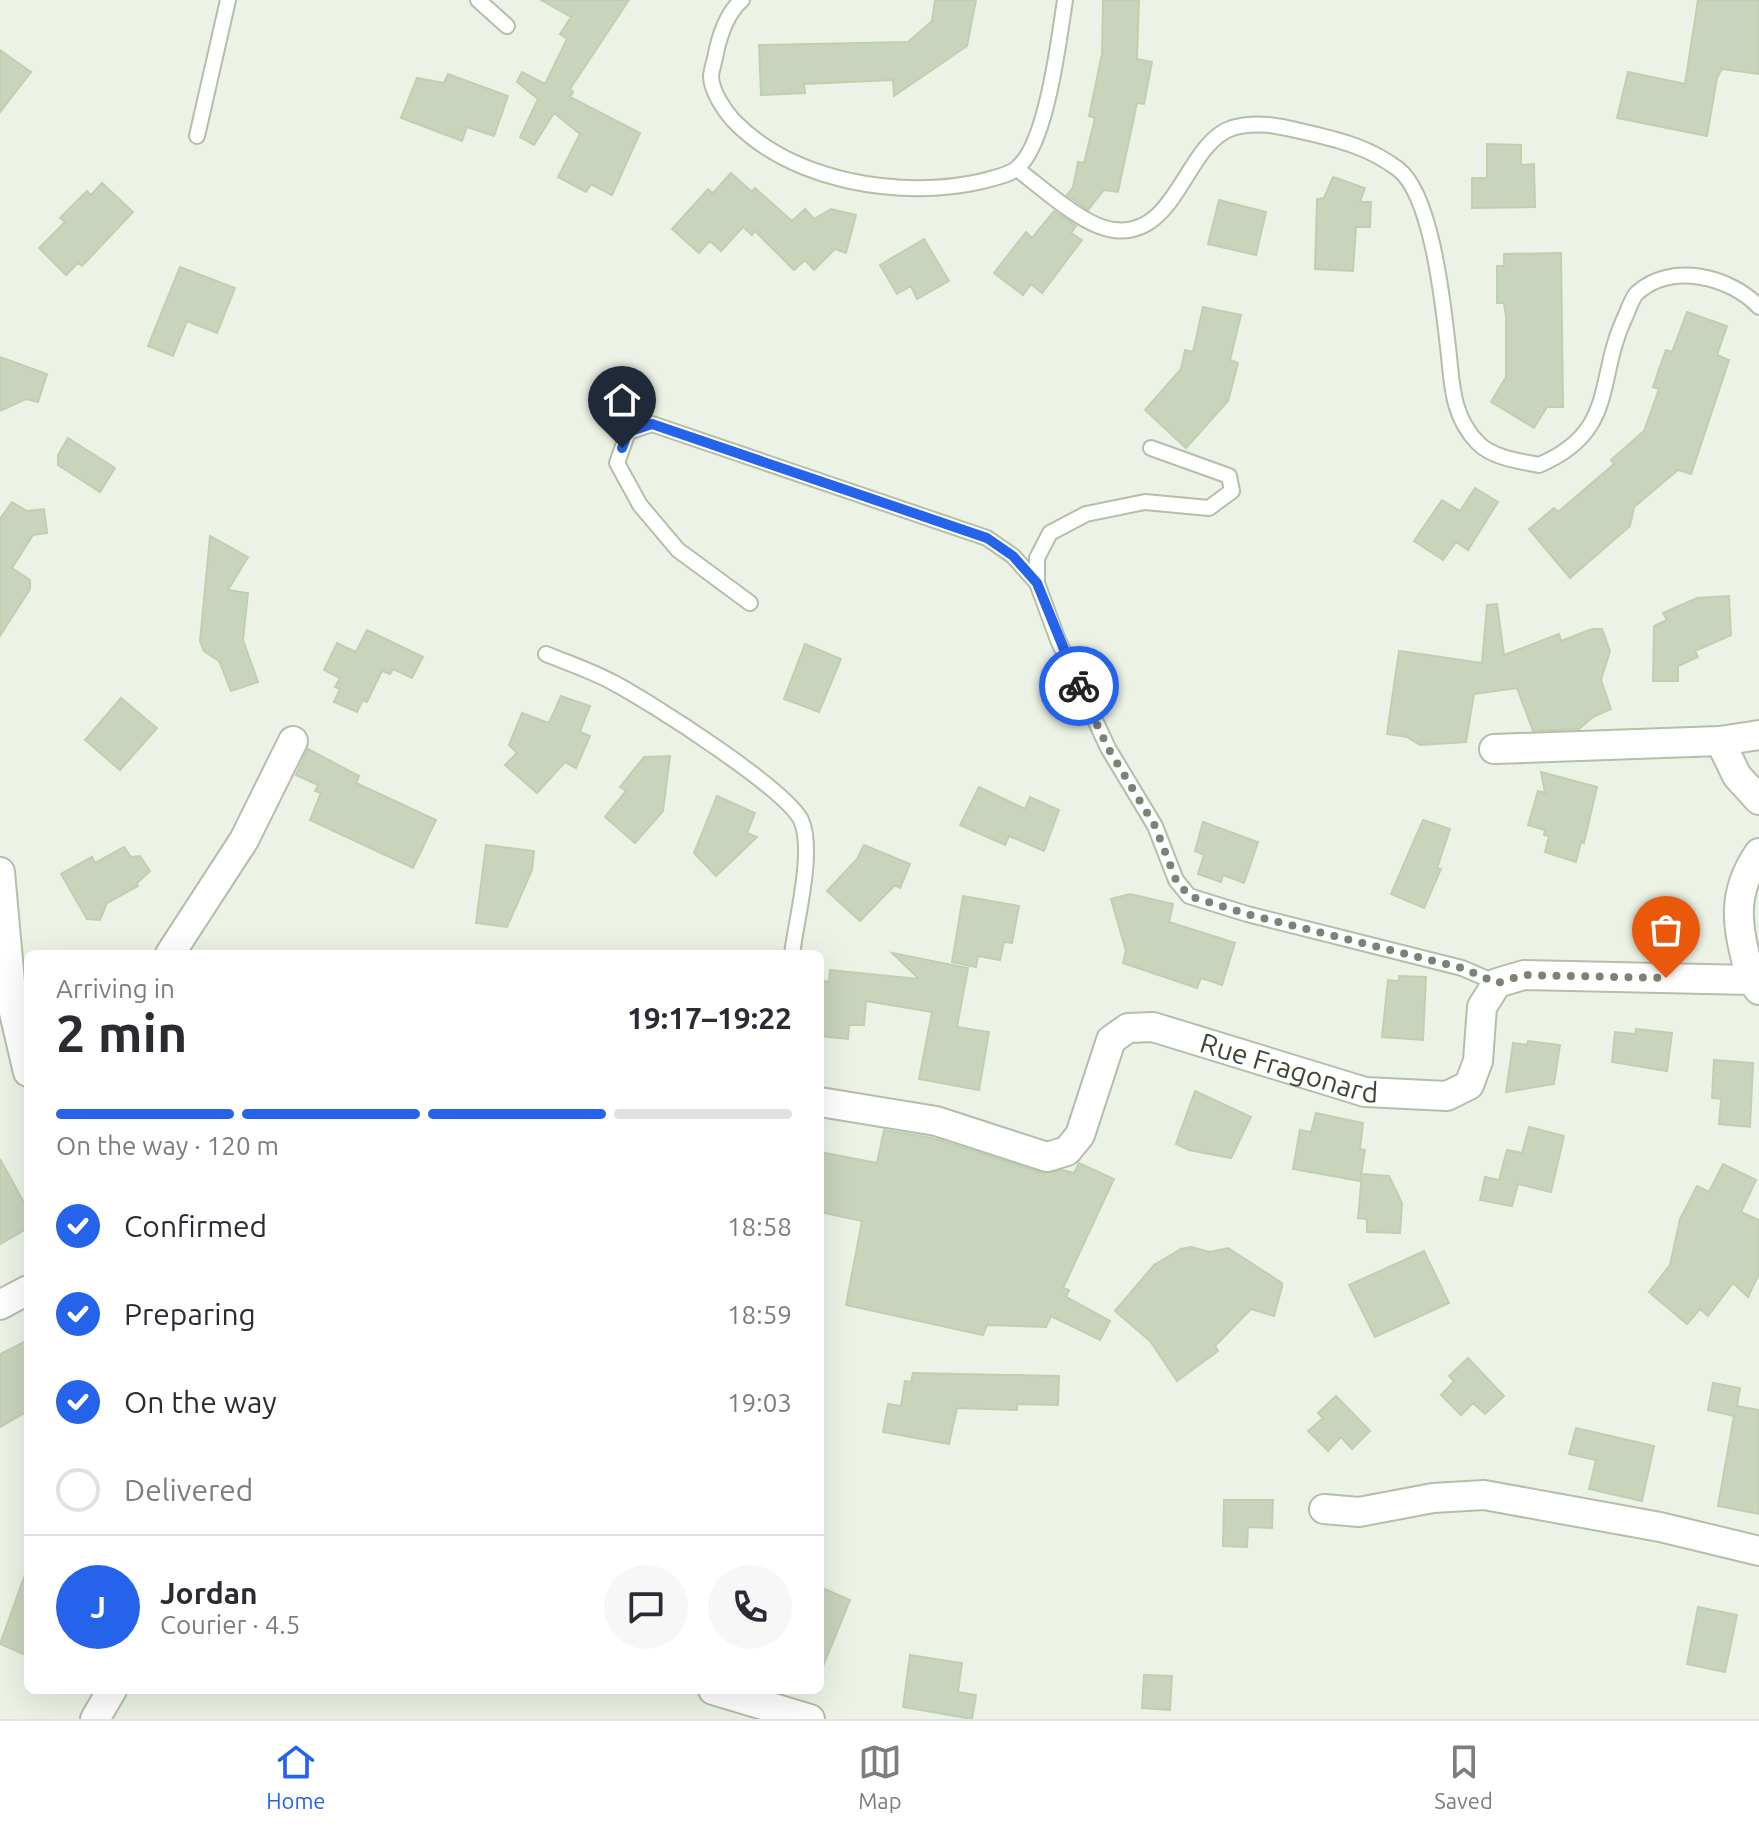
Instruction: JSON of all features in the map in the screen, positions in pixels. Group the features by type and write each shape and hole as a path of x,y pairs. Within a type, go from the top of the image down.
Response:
{"street":[{"path":"1494,749 1720,741 1759,735"},
{"path":"173,950 244,840 293,741"},
{"path":"1720,741 1737,776 1759,800"},
{"path":"1497,983 1524,975 1755,985 1738,927 1739,887 1759,853"},
{"path":"0,872 12,1004 24,1055"},
{"name":"Rue Fragonard","path":"824,1103 936,1121 1047,1157 1067,1151 1080,1135 1111,1040 1128,1028 1153,1027 1365,1092 1447,1096 1469,1085 1478,1061 1482,1007 1497,983"},
{"path":"0,1305 24,1292"},
{"path":"1324,1509 1359,1512 1433,1498 1484,1495 1660,1527 1759,1551"},
{"path":"95,1719 110,1694"},
{"path":"726,1694 810,1719"}],"lane":[{"path":"197,136 228,0"},
{"path":"478,0 507,26"},
{"path":"742,0 734,7 719,39 711,79 723,110 750,137 787,161 869,184 952,188 1017,169 1030,151 1049,96 1065,0"},
{"path":"1017,169 1091,222 1115,231 1143,224 1173,200 1207,144 1230,129 1265,123 1359,144 1401,171 1424,207 1454,407 1479,444 1499,456 1539,465 1575,446 1593,424 1605,396 1621,324 1636,294 1663,280 1693,275 1724,281 1759,307"},
{"path":"750,603 678,550 640,505 617,463 628,432 652,424 987,538 1013,556 1037,583"},
{"path":"1151,448 1229,476 1232,491 1209,508 1145,502 1086,514 1050,533 1037,558 1037,583 1058,640 1108,748 1155,826 1176,880 1189,896 1247,914 1462,968 1497,983"},
{"path":"546,654 613,682 710,744 778,794 801,821 806,852 793,950"}],"building":[{"path":"541,0 629,0 570,89 573,92 570,97 640,133 612,195 591,184 586,192 558,177 580,134 554,113 534,145 520,137 538,99 517,82 522,72 545,84 567,39 560,34 571,17"},
{"path":"935,0 976,0 967,46 894,96 893,80 804,84 805,93 761,95 759,45 908,42 932,21"},
{"path":"1103,0 1139,0 1137,59 1152,62 1144,104 1137,103 1118,192 1104,190 1088,210 1067,195 1073,187 1078,162 1084,163 1095,118 1089,116 1102,54"},
{"path":"1698,0 1759,0 1759,74 1722,69 1717,78 1707,136 1617,118 1628,72 1685,84"},
{"path":"0,50 31,72 0,112"},
{"path":"448,74 508,96 494,136 467,127 462,141 401,118 417,78 444,83"},
{"path":"1487,144 1521,145 1521,165 1534,164 1535,207 1472,208 1472,178 1487,178"},
{"path":"731,173 752,192 755,188 792,221 805,209 814,219 831,209 856,215 846,253 835,249 814,270 805,260 794,270 755,231 752,235 743,227 721,251 710,241 699,253 672,229 708,189 713,193"},
{"path":"1333,177 1365,188 1360,202 1371,202 1370,227 1356,227 1353,271 1315,269 1317,199 1324,198"},
{"path":"102,183 133,212 82,266 78,263 66,275 39,248 65,222 60,218 87,191 91,195"},
{"path":"1219,200 1266,212 1256,255 1208,244"},
{"path":"1054,211 1076,226 1071,233 1082,240 1042,293 1031,284 1023,295 994,273 1026,232 1032,238"},
{"path":"924,239 949,281 917,299 911,286 897,294 880,265"},
{"path":"1561,253 1563,407 1547,407 1534,428 1491,402 1506,377 1506,316 1504,303 1497,303 1497,266 1504,266 1504,254"},
{"path":"180,267 235,288 217,333 187,321 173,356 148,346"},
{"path":"1203,307 1241,315 1230,360 1238,363 1228,401 1186,448 1145,410 1181,369 1185,350 1193,352"},
{"path":"1687,312 1727,326 1717,355 1729,360 1691,474 1678,470 1634,507 1630,526 1570,578 1529,529 1554,508 1558,512 1614,464 1611,460 1644,431 1659,389 1653,387 1659,369 1666,350 1672,352"},
{"path":"0,357 47,374 38,402 26,399 0,411"},
{"path":"68,438 115,468 100,492 58,465 58,455"},
{"path":"1475,488 1498,502 1468,550 1456,542 1443,560 1414,541 1442,500 1460,511"},
{"path":"12,502 27,511 44,509 47,533 33,535 12,568 30,580 30,589 0,636 0,519"},
{"path":"210,536 248,557 228,590 248,593 243,640 258,682 231,691 219,661 204,651 200,641"},
{"path":"1729,596 1731,635 1695,651 1698,657 1678,666 1678,681 1653,681 1654,626 1667,620 1663,613 1697,598"},
{"path":"1497,604 1504,655 1559,634 1561,641 1592,629 1602,629 1610,651 1601,680 1611,709 1593,717 1579,729 1533,731 1517,688 1474,694 1466,742 1420,745 1407,737 1387,734 1399,651 1482,663 1487,605"},
{"path":"367,630 423,657 412,678 393,669 390,674 382,671 367,702 363,700 357,712 334,702 340,689 335,687 340,678 324,670 337,643 356,652"},
{"path":"805,644 841,659 819,712 784,699"},
{"path":"561,696 590,706 580,732 590,736 576,768 565,762 537,793 505,765 517,753 509,745 522,713 549,723"},
{"path":"121,698 157,728 120,770 85,740"},
{"path":"308,749 359,776 356,783 436,820 413,868 310,820 321,793 315,791 318,785 296,775"},
{"path":"670,756 663,811 635,843 605,817 626,791 620,787 644,757"},
{"path":"1541,772 1597,787 1584,843 1581,842 1576,862 1545,852 1549,836 1544,835 1545,830 1528,825 1538,791 1545,793"},
{"path":"979,787 1025,809 1030,797 1059,810 1044,851 1009,836 1005,845 960,825"},
{"path":"717,796 755,813 747,833 757,837 716,876 694,853"},
{"path":"1423,820 1450,829 1437,868 1441,869 1424,908 1391,894"},
{"path":"1203,822 1258,842 1244,883 1223,875 1221,882 1198,874 1204,855 1195,851"},
{"path":"486,845 534,851 532,870 507,927 476,923"},
{"path":"864,845 910,864 900,888 895,885 860,921 827,891 857,859"},
{"path":"124,847 131,857 140,856 150,871 137,883 138,886 107,903 100,920 87,919 61,874 92,857 95,863"},
{"path":"1130,894 1173,904 1169,922 1235,943 1222,985 1201,978 1197,988 1123,963 1126,951 1111,899"},
{"path":"963,896 1019,906 1012,943 1004,942 1000,960 978,956 976,967 952,962"},
{"path":"892,953 968,968 957,1027 989,1032 979,1090 919,1079 932,1012 866,1001 864,1025 849,1025 848,1039 824,1036 824,981 829,982 830,970 919,979"},
{"path":"1399,976 1426,977 1423,1040 1382,1037 1388,980 1399,981"},
{"path":"1636,1029 1672,1033 1667,1071 1612,1062 1615,1032 1635,1034"},
{"path":"1528,1041 1560,1045 1554,1084 1506,1092 1513,1043 1527,1045"},
{"path":"1714,1060 1753,1063 1750,1127 1719,1124 1721,1099 1712,1098"},
{"path":"1195,1091 1251,1117 1231,1158 1189,1150 1176,1144"},
{"path":"1316,1113 1363,1123 1360,1149 1365,1150 1360,1181 1293,1169 1300,1130 1311,1132"},
{"path":"1529,1127 1564,1136 1551,1192 1518,1184 1512,1206 1480,1200 1485,1177 1499,1180 1507,1150 1522,1153"},
{"path":"884,1130 932,1138 1042,1173 1062,1170 1074,1173 1079,1163 1114,1179 1063,1288 1069,1290 1066,1297 1110,1321 1100,1340 1051,1316 1046,1327 987,1325 983,1335 846,1305 862,1221 824,1213 824,1153 877,1163"},
{"path":"0,1159 24,1203 24,1230 0,1244"},
{"path":"1723,1164 1756,1180 1741,1212 1759,1220 1759,1274 1748,1297 1733,1283 1708,1316 1700,1309 1687,1324 1649,1292 1670,1265 1680,1219 1697,1186 1709,1192"},
{"path":"1362,1174 1389,1176 1402,1203 1400,1233 1367,1232 1367,1219 1358,1218"},
{"path":"1191,1247 1210,1252 1228,1248 1282,1283 1282,1287 1274,1316 1251,1309 1215,1346 1218,1351 1177,1381 1150,1341 1115,1311 1154,1265 1181,1249"},
{"path":"1424,1251 1449,1303 1375,1337 1349,1285"},
{"path":"24,1342 24,1413 0,1427 0,1354"},
{"path":"1468,1358 1504,1396 1485,1414 1473,1403 1461,1415 1441,1395 1454,1381 1449,1376"},
{"path":"913,1373 1059,1376 1058,1405 1017,1404 1017,1410 957,1408 949,1444 883,1432 888,1404 901,1406 905,1381 911,1382"},
{"path":"1713,1383 1740,1388 1737,1406 1759,1410 1759,1514 1718,1506 1734,1416 1708,1410"},
{"path":"1336,1396 1370,1431 1352,1449 1341,1437 1328,1451 1308,1431 1323,1418 1318,1413"},
{"path":"1576,1428 1654,1446 1642,1501 1589,1489 1596,1460 1569,1454"},
{"path":"1224,1500 1273,1500 1272,1528 1248,1527 1247,1547 1223,1546"},
{"path":"24,1578 24,1654 0,1644"},
{"path":"824,1589 850,1600 824,1664"},
{"path":"1698,1607 1737,1615 1725,1672 1687,1664"},
{"path":"910,1655 962,1663 958,1692 976,1695 972,1719 903,1707"},
{"path":"1144,1675 1172,1676 1170,1710 1142,1708"}],"way so far":[{"path":"1079,686 1108,748 1155,826 1176,880 1189,896 1247,914 1462,968 1497,983 1524,975 1666,978"}],"route":[{"path":"622,448 628,432 652,424 987,538 1013,556 1037,583 1079,686"}]}
